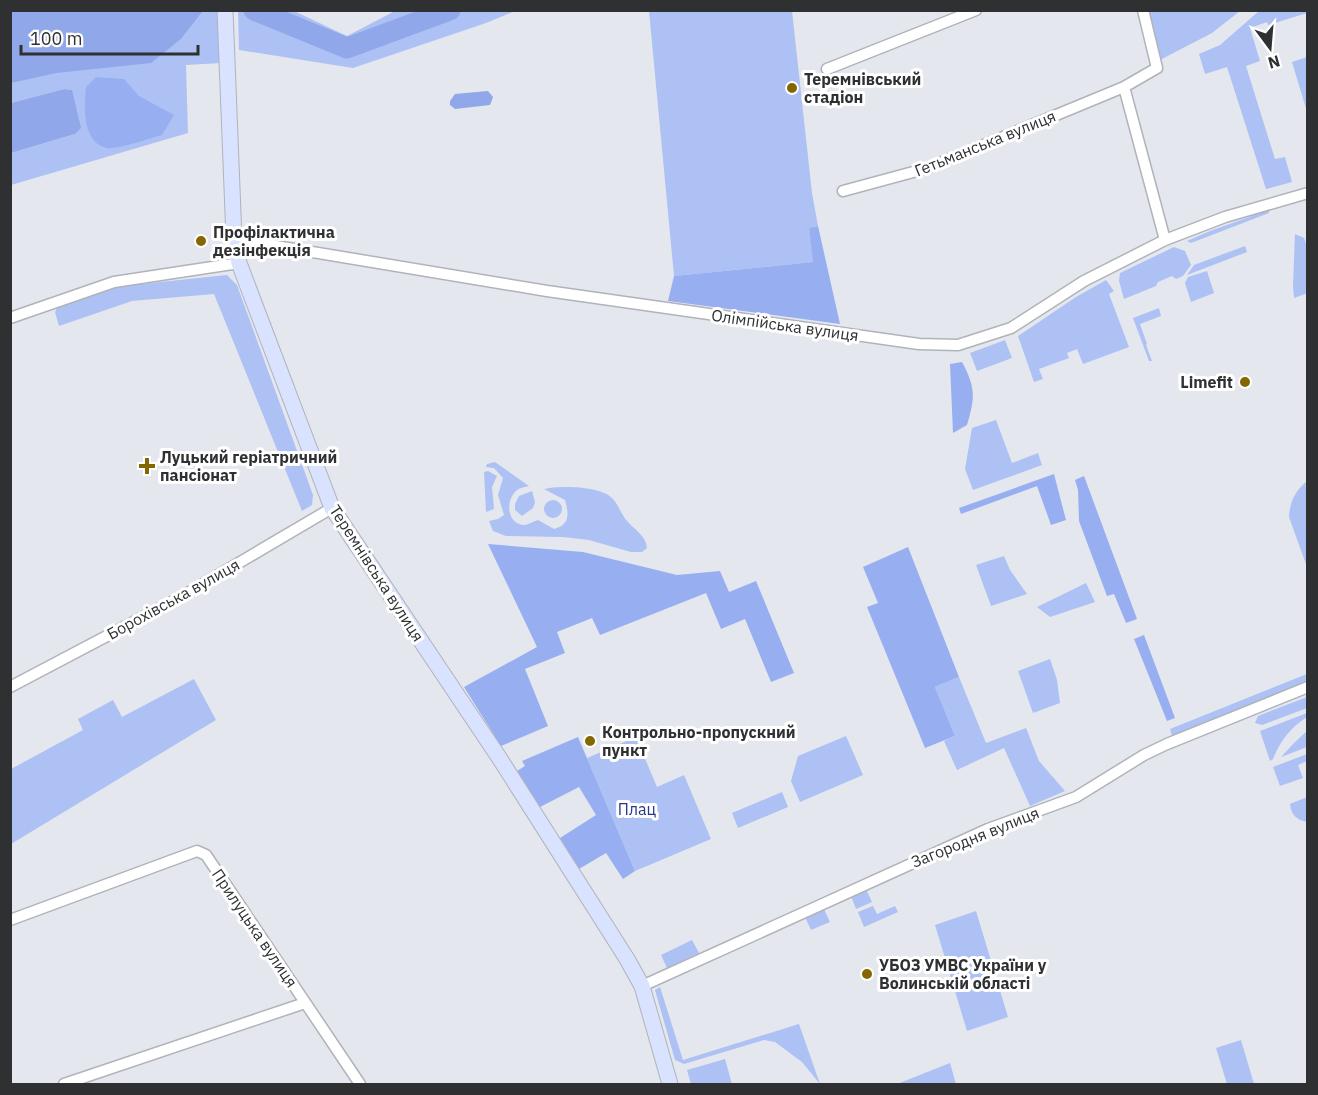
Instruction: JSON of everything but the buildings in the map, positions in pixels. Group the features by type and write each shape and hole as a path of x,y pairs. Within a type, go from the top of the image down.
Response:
{"street":[{"name":"Теремнівська вулиця","path":"225,10 234,239 239,263 332,508 500,759 627,958 642,986 670,1084"},
{"path":"827,69 976,10"},
{"name":"Гетьманська вулиця","path":"843,191 928,168 1124,87 1157,68 1143,10"},
{"path":"1124,87 1165,240"},
{"name":"Олімпійська вулиця","path":"234,239 547,291 919,344 958,345 1011,328 1084,281 1165,240 1225,217 1308,193"},
{"path":"10,318 114,282 239,263"},
{"name":"Борохівська вулиця","path":"10,687 179,598 332,508"},
{"name":"Загородня вулиця","path":"642,986 969,838 1076,797 1144,755 1167,744 1308,687"},
{"name":"Прилуцька вулиця","path":"10,920 197,851 206,855 360,1084"},
{"path":"64,1084 305,1003"}],"green space":[{"path":"203,11 219,11 221,63 186,65 188,133 11,185 11,153 75,134 72,90 64,89 11,103 11,68 182,38"},
{"path":"238,11 294,11 347,36 395,11 515,11 353,68 239,50"},
{"path":"649,11 792,11 812,193 818,226 809,228 814,262 674,276"},
{"path":"1148,11 1240,11 1212,33 1160,60"},
{"path":"1259,11 1308,11 1268,25 1267,22 1250,28 1260,61 1246,66 1275,159 1285,157 1292,182 1266,189 1227,67 1205,74 1199,54 1220,45"},
{"path":"1308,57 1307,112 1292,62"},
{"path":"1269,210 1269,213 1191,243 1187,241 1210,231"},
{"path":"1295,234 1304,238 1307,246 1308,293 1294,298 1293,286"},
{"path":"1245,246 1247,252 1187,275 1194,265"},
{"path":"1174,247 1185,251 1191,265 1183,276 1176,279 1172,276 1158,282 1156,286 1124,299 1119,281 1120,273"},
{"path":"1207,271 1214,293 1191,302 1185,283 1188,277"},
{"path":"227,275 237,285 313,495 312,505 302,511 214,294 132,301 59,326 55,312 58,306 122,286"},
{"path":"1106,280 1114,291 1109,294 1129,347 1083,364 1077,349 1067,353 1069,358 1039,369 1043,379 1034,382 1018,336"},
{"path":"1159,308 1161,316 1140,324 1152,361 1149,361 1133,318"},
{"path":"1005,340 1012,358 977,371 970,353"},
{"path":"996,420 1012,463 1038,453 1042,465 973,490 965,469 972,428"},
{"path":"495,462 529,486 517,490 510,501 511,517 519,524 525,525 538,520 554,529 559,527 566,522 567,518 565,500 544,489 570,487 590,489 607,494 612,498 642,537 647,548 642,552 631,552 589,540 506,536 493,531 489,521 504,515 498,495 503,478 494,468 486,467 487,464"},
{"path":"488,471 497,476 492,487 494,509 486,512 484,472"},
{"path":"1307,481 1307,567 1289,517 1294,497"},
{"path":"532,491 535,502 533,508 522,516 515,510 515,504 519,496"},
{"path":"549,500 557,500 562,505 560,516 549,518 544,513 544,505"},
{"path":"1004,556 1010,570 1027,594 991,606 976,565"},
{"path":"1086,583 1095,602 1050,617 1037,607"},
{"path":"1050,659 1057,680 1060,703 1033,713 1018,671"},
{"path":"1307,674 1307,682 1172,736 1170,729"},
{"path":"959,677 986,743 1026,728 1039,761 1065,791 1030,806 1004,748 957,770 944,741 955,736 935,687"},
{"path":"194,679 216,720 11,844 11,769 83,730 78,719 113,700 122,717"},
{"path":"1307,697 1307,708 1262,725 1255,723 1258,716"},
{"path":"1307,713 1307,717 1287,735 1270,761 1260,731"},
{"path":"1307,731 1307,747 1281,757 1294,743"},
{"path":"846,736 863,775 800,802 791,781 798,756"},
{"name":"Плац","path":"636,737 657,787 684,775 711,839 635,871 587,758"},
{"path":"1307,754 1307,761 1298,765 1303,778 1280,786 1273,767"},
{"path":"782,792 788,807 738,828 732,813"},
{"path":"1308,797 1307,822 1295,816 1290,804"},
{"path":"866,889 872,902 856,909 851,896"},
{"path":"873,906 877,914 895,906 898,912 864,927 858,912"},
{"path":"824,909 830,922 811,930 805,917"},
{"path":"976,911 1008,1017 967,1031 935,925"},
{"path":"692,940 699,953 667,968 661,955"},
{"path":"660,987 683,1060 799,1024 820,1084 802,1062 775,1042 764,1040 684,1064 675,1060 655,990"},
{"path":"1241,1040 1254,1084 1227,1084 1216,1048"},
{"path":"725,1059 732,1084 691,1084 687,1070"},
{"path":"950,1063 956,1084 897,1084"}],"shaded area":[{"path":"10,11 203,11 182,38 151,63 56,73 11,83"},
{"path":"96,77 124,79 139,96 174,115 162,135 118,147 107,148 99,145 89,132 85,113 86,87"},
{"path":"64,89 72,90 81,128 75,134 11,153 11,103"},
{"path":"488,91 493,97 490,105 455,109 450,105 455,94"},
{"path":"818,226 840,324 668,301 674,276 813,262 809,228"},
{"path":"962,362 970,379 973,400 967,425 953,433 950,364"},
{"path":"1054,474 1066,520 1051,525 1037,486 961,514 959,508"},
{"path":"1084,476 1137,619 1126,623 1114,594 1107,596 1079,521 1078,490 1075,480"},
{"path":"488,544 583,552 677,575 720,571 729,592 756,581 794,673 771,682 745,619 721,629 706,593 600,635 592,618 557,632 565,653 525,669 548,726 501,746 464,687 537,647"},
{"path":"908,547 959,677 935,687 955,736 925,748 867,607 878,603 863,567"},
{"path":"1144,635 1175,718 1167,721 1134,639"},
{"path":"578,737 635,871 623,879 606,853 579,869 560,838 596,815 579,787 540,807 517,771 525,766 522,761"}],"waterway":[{"path":"254,10 347,48 450,10"}],"place":[{"name":"Теремнівський стадіон","path":"792,88"},
{"name":"Профілактична дезінфекція","path":"201,241"},
{"name":"Limefit","path":"1245,382"},
{"name":"Луцький геріатричний пансіонат","path":"147,466"},
{"name":"Контрольно-пропускний пункт","path":"590,741"},
{"name":"УБОЗ УМВС України у Волинськiй області","path":"867,974"}]}
